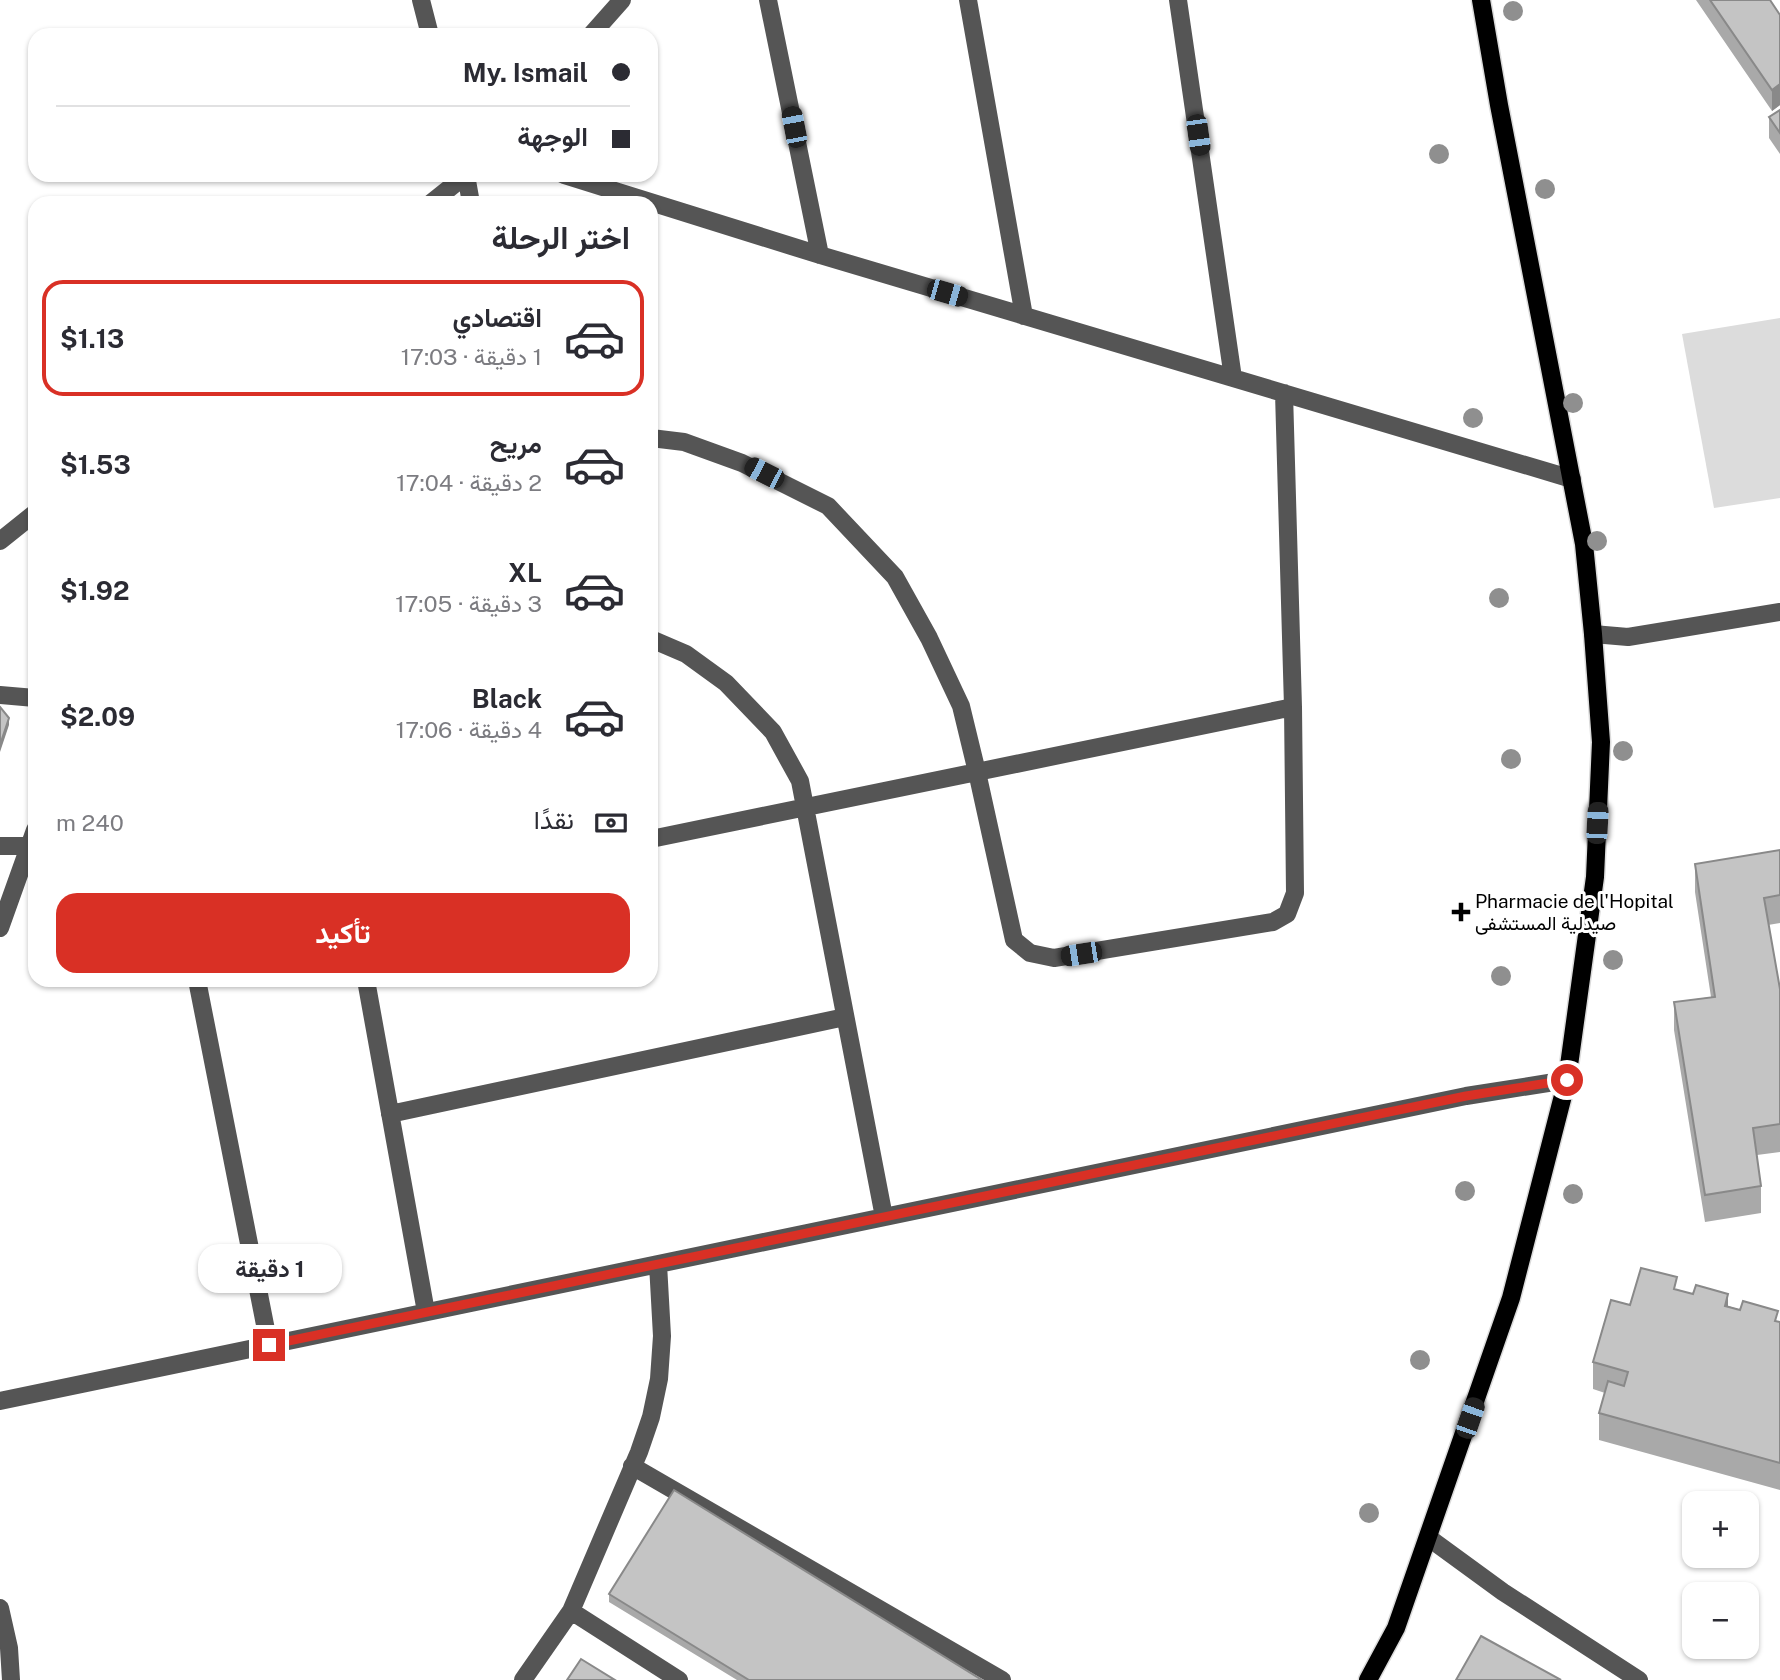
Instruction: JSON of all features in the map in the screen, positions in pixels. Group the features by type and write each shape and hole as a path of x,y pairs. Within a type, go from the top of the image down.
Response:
{"main road":[{"path":"1368,1680 1396,1628 1511,1298 1567,1080 1595,877 1601,742 1584,544 1481,0"}],"street":[{"path":"421,0 428,28"},
{"path":"596,28 622,0"},
{"path":"768,0 820,255"},
{"path":"968,0 1024,316"},
{"path":"1178,0 1233,378"},
{"path":"440,196 457,182"},
{"path":"586,182 631,196"},
{"path":"658,204 1572,479"},
{"path":"658,439 684,442 742,463 828,506 895,577 929,638 961,706 1014,940 1030,953 1054,958 1273,922 1287,914 1295,893 1284,393"},
{"path":"0,541 28,519"},
{"path":"1593,634 1628,637 1780,612"},
{"path":"658,642 686,654 726,683 773,732 800,781 884,1217"},
{"path":"0,695 28,697"},
{"path":"658,838 1293,707"},
{"path":"0,846 28,839"},
{"path":"0,928 28,849"},
{"path":"198,987 269,1345"},
{"path":"367,987 426,1312"},
{"path":"390,1114 845,1017"},
{"path":"0,1401 1466,1096 1567,1080"},
{"path":"523,1680 570,1611 651,1417 659,1379 662,1336 658,1264"},
{"path":"632,1466 1002,1680"},
{"path":"1429,1538 1503,1592 1639,1680"},
{"path":"0,1608 9,1648 10,1680"},
{"path":"570,1611 679,1680"}],"shaded area":[{"path":"1780,318 1780,498 1714,508 1682,334"}],"building":[{"path":"1710,0 1770,0 1780,15 1780,84 1772,90"},
{"path":"1780,110 1780,133 1769,117"},
{"path":"0,707 9,718 0,745"},
{"path":"1780,850 1780,895 1764,898 1780,989 1780,1124 1753,1128 1761,1186 1705,1195 1674,1002 1715,997 1695,864"},
{"path":"1641,1268 1677,1277 1674,1289 1693,1294 1696,1285 1728,1294 1725,1306 1740,1310 1743,1301 1778,1311 1775,1321 1780,1322 1780,1463 1599,1413 1608,1381 1624,1386 1628,1372 1593,1362 1611,1300 1630,1305"},
{"path":"674,1490 982,1680 749,1680 609,1594"},
{"path":"1481,1636 1561,1680 1456,1680"},
{"path":"581,1659 615,1680 567,1680"}],"place":[{"name":"Pharmacie de l'Hopital صيدلية المستشفى","path":"1461,912"}],"route":[{"path":"269,1345 1466,1096 1567,1080"}]}
